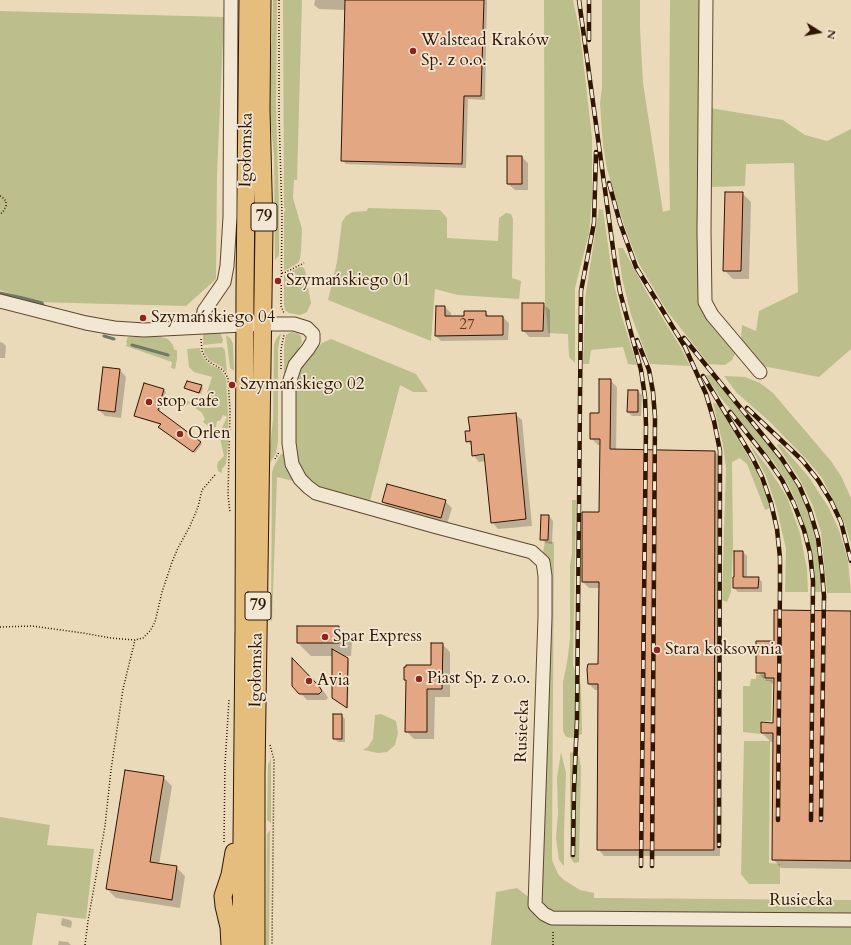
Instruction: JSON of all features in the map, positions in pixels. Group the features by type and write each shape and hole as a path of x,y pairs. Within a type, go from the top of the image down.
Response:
{"main road":[{"name":"Igołomska","path":"241,945 245,598 245,325 248,0"},
{"name":"Igołomska","path":"256,945 257,698 264,324 264,228 261,102 262,0"},
{"path":"230,945 229,927 223,896 233,862 242,802"}],"street":[{"path":"202,327 204,311 224,282 227,266 230,218 231,0"},
{"path":"706,0 704,224 705,302 712,315 760,372"},
{"path":"0,301 72,320 114,328 144,330 264,324"},
{"name":"Rusiecka","path":"264,324 294,324 310,330 313,334 313,341 295,365 289,383 290,454 295,471 308,487 316,492 411,520 532,552 543,562 545,576 545,617 535,905 544,914 552,918 851,920"}],"path":[{"path":"279,0 279,103 282,185 281,306 282,311 285,314 284,318"},
{"path":"0,196 6,201 6,206 0,214"},
{"path":"282,273 304,263"},
{"path":"202,327 203,354 208,362 219,367 226,373 228,378 230,448 228,495 231,517"},
{"path":"0,627 32,626 83,632 111,638 135,640 143,638 150,631 155,622 162,592 175,555 198,507 202,490 215,475"},
{"path":"85,945 105,826 111,770 123,688 135,640"},
{"path":"224,844 225,757 230,695"},
{"path":"270,745 274,760 272,945"},
{"path":"552,918 554,929 553,945"}],"green space":[{"path":"273,0 277,0 276,106 279,207 279,255 275,260 274,155 268,85 272,40"},
{"path":"283,0 302,0 297,180 294,180 293,198 302,229 301,251 298,263 284,271 284,212 286,209 284,208"},
{"path":"544,0 573,0 580,33 592,138 592,199 589,233 575,288 575,363 569,357 568,334 548,333 545,301"},
{"path":"602,0 640,0 643,83 663,212 670,210 670,0 703,0 702,294 736,352 732,360 725,365 709,364 667,311 638,262 625,228 607,169 603,145 600,103 602,88"},
{"path":"0,11 224,17 217,175 216,279 186,306 35,302 0,290"},
{"path":"710,108 783,120 805,135 827,141 851,129 851,349 819,377 763,366 741,340 742,325 756,331 759,311 798,292 794,163 746,164 745,186 709,187"},
{"path":"368,208 440,210 447,218 447,238 498,241 499,218 506,213 511,214 513,219 512,278 521,281 519,299 458,295 435,289 431,341 328,300 337,262 342,222 346,216 352,212 367,211"},
{"path":"599,209 603,210 613,280 622,317 637,365 628,364 623,347 591,350 589,364 583,364 585,299"},
{"path":"618,248 623,248 647,293 681,348 690,366 650,364 631,315 622,278"},
{"path":"303,267 305,270 311,303 307,312 300,315 289,313 285,310 284,275"},
{"path":"220,332 223,340 222,343 203,345 204,333"},
{"path":"291,332 297,333 301,336 302,342 299,347 301,349 289,364 284,377 284,347 286,335"},
{"path":"281,333 278,348 278,442 276,453 270,463 268,463 273,420 274,345 276,339"},
{"path":"226,335 231,339 233,344 234,371 230,368"},
{"path":"128,337 161,337 168,339 173,345 174,350 177,350 175,369 171,368 172,362 126,346"},
{"path":"331,339 416,374 428,392 413,392 400,385 370,501 322,489 306,477 299,468 295,451 295,384 303,362 322,343"},
{"path":"222,347 225,350 227,373 222,367 209,360 203,348"},
{"path":"200,348 204,359 212,366 220,369 226,378 228,445 226,464 222,469 222,473 218,471 217,467 218,462 224,456 219,434 227,417 223,415 220,421 217,421 216,427 214,427 213,430 203,422 205,419 202,413 189,403 185,407 181,401 203,405 212,377 194,372 189,367 187,349"},
{"path":"705,375 713,375 783,463 799,489 810,515 815,533 819,552 821,592 815,592 812,557 808,537 797,503 787,483 773,461 720,397"},
{"path":"724,376 745,377 760,383 773,393 831,461 841,476 851,498 851,543 844,522 822,478 807,460 770,422 737,393"},
{"path":"713,403 718,404 757,472 770,508 765,510 747,464 740,458 732,462 733,544 731,592 727,602 722,600 726,468 723,445"},
{"path":"749,443 769,469 787,497 800,533 807,569 808,592 785,592 786,549 777,509 766,476"},
{"path":"780,444 808,476 829,508 840,533 848,561 851,593 827,593 821,532 812,504 799,478 777,445"},
{"path":"281,454 285,454 294,479 293,481 277,477 272,622 272,472"},
{"path":"572,500 576,500 573,665 581,686 582,734 579,735 579,739 566,737 563,731 563,682 570,638"},
{"path":"545,541 554,542 552,860 558,874 564,880 580,890 594,893 594,898 851,900 851,915 561,915 546,908 540,897 546,563 543,553"},
{"path":"756,675 764,675 764,680 772,680 771,721 761,721 760,734 743,732 743,686 750,686 751,679 756,679"},
{"path":"381,714 396,721 398,733 395,745 387,752 378,753 363,750 368,747 373,739 375,715"},
{"path":"744,741 770,741 769,863 780,864 780,884 749,884 741,874"},
{"path":"561,752 566,773 564,866 559,860 556,838 558,813 557,778"},
{"path":"572,752 579,756 581,767 579,862 574,863 570,857 570,753"},
{"path":"271,758 271,823 267,820 268,765"},
{"path":"0,817 50,825 47,845 94,849 86,919 37,913 32,945 0,945"},
{"path":"270,830 269,945 266,945 267,834"},
{"path":"517,888 531,899 547,920 851,923 851,945 491,945 496,892"}],"building":[{"name":"Walstead Kraków Sp. z o.o.","path":"345,0 484,0 481,96 464,96 462,164 341,161"},
{"path":"507,156 522,156 522,184 507,184"},
{"path":"725,192 743,192 741,271 723,271"},
{"path":"522,303 544,303 543,331 522,331"},
{"path":"436,306 445,306 445,316 464,316 464,311 486,311 486,316 503,316 503,335 435,336"},
{"path":"103,367 120,369 115,412 98,410"},
{"name":"Stara koksownia","path":"599,379 611,379 610,449 715,451 714,850 597,850 598,684 588,684 587,669 588,664 598,664 599,582 582,582 582,512 599,512 600,439 590,439 590,413 599,413"},
{"path":"187,381 202,385 199,393 184,388"},
{"path":"144,383 164,389 158,410 201,442 193,452 158,427 161,424 134,416"},
{"path":"628,390 638,390 638,412 627,412"},
{"path":"516,413 526,519 491,523 484,454 472,456 471,441 466,442 465,431 470,431 468,417"},
{"path":"387,484 446,500 441,518 382,502"},
{"path":"541,515 549,515 548,540 540,540"},
{"path":"734,551 743,551 743,577 759,577 758,588 733,588"},
{"path":"774,610 851,611 851,861 772,860 773,733 761,733 761,722 773,723 774,678 765,678 765,673 756,673 756,641 774,641"},
{"path":"297,626 339,626 339,643 297,643"},
{"path":"431,643 443,643 442,689 427,689 427,732 405,732 406,680 404,680 404,667 406,667 406,665 431,665"},
{"path":"332,649 348,658 347,708 332,698"},
{"path":"292,658 319,686 322,691 319,694 299,694 292,686"},
{"path":"333,714 342,714 342,739 333,739"},
{"path":"125,770 164,776 150,862 177,866 172,900 106,889"}],"waterway":[{"path":"0,293 42,303 43,305"},
{"path":"104,336 114,339"},
{"path":"132,345 168,355"}],"railway":[{"path":"579,0 615,263 620,292 641,370 645,397 646,426 641,866"},
{"path":"589,0 589,40"},
{"path":"573,855 577,720 581,291 594,223 596,152"},
{"path":"609,183 620,223 636,267 685,347 706,394 714,421 720,451 719,846"},
{"path":"684,338 782,459 799,485 810,511 818,538 824,596 821,820"},
{"path":"637,340 649,370 655,417 652,866"},
{"path":"703,376 752,457 762,477 771,503 777,529 780,558 778,820"},
{"path":"747,408 802,460 818,480 831,501 841,522 851,561"},
{"path":"730,412 766,457 782,480 794,504 804,530 810,553 813,581 811,820"}],"place":[{"name":"Walstead Kraków Sp. z o.o.","path":"413,51"},
{"name":"Szymańskiego 01","path":"278,281"},
{"name":"Szymańskiego 04","path":"143,318"},
{"name":"Szymańskiego 02","path":"232,385"},
{"name":"stop cafe","path":"149,402"},
{"name":"Orlen","path":"180,434"},
{"name":"Spar Express","path":"325,637"},
{"name":"Stara koksownia","path":"657,650"},
{"name":"Piast Sp. z o.o.","path":"419,679"},
{"name":"Avia","path":"309,681"}]}
